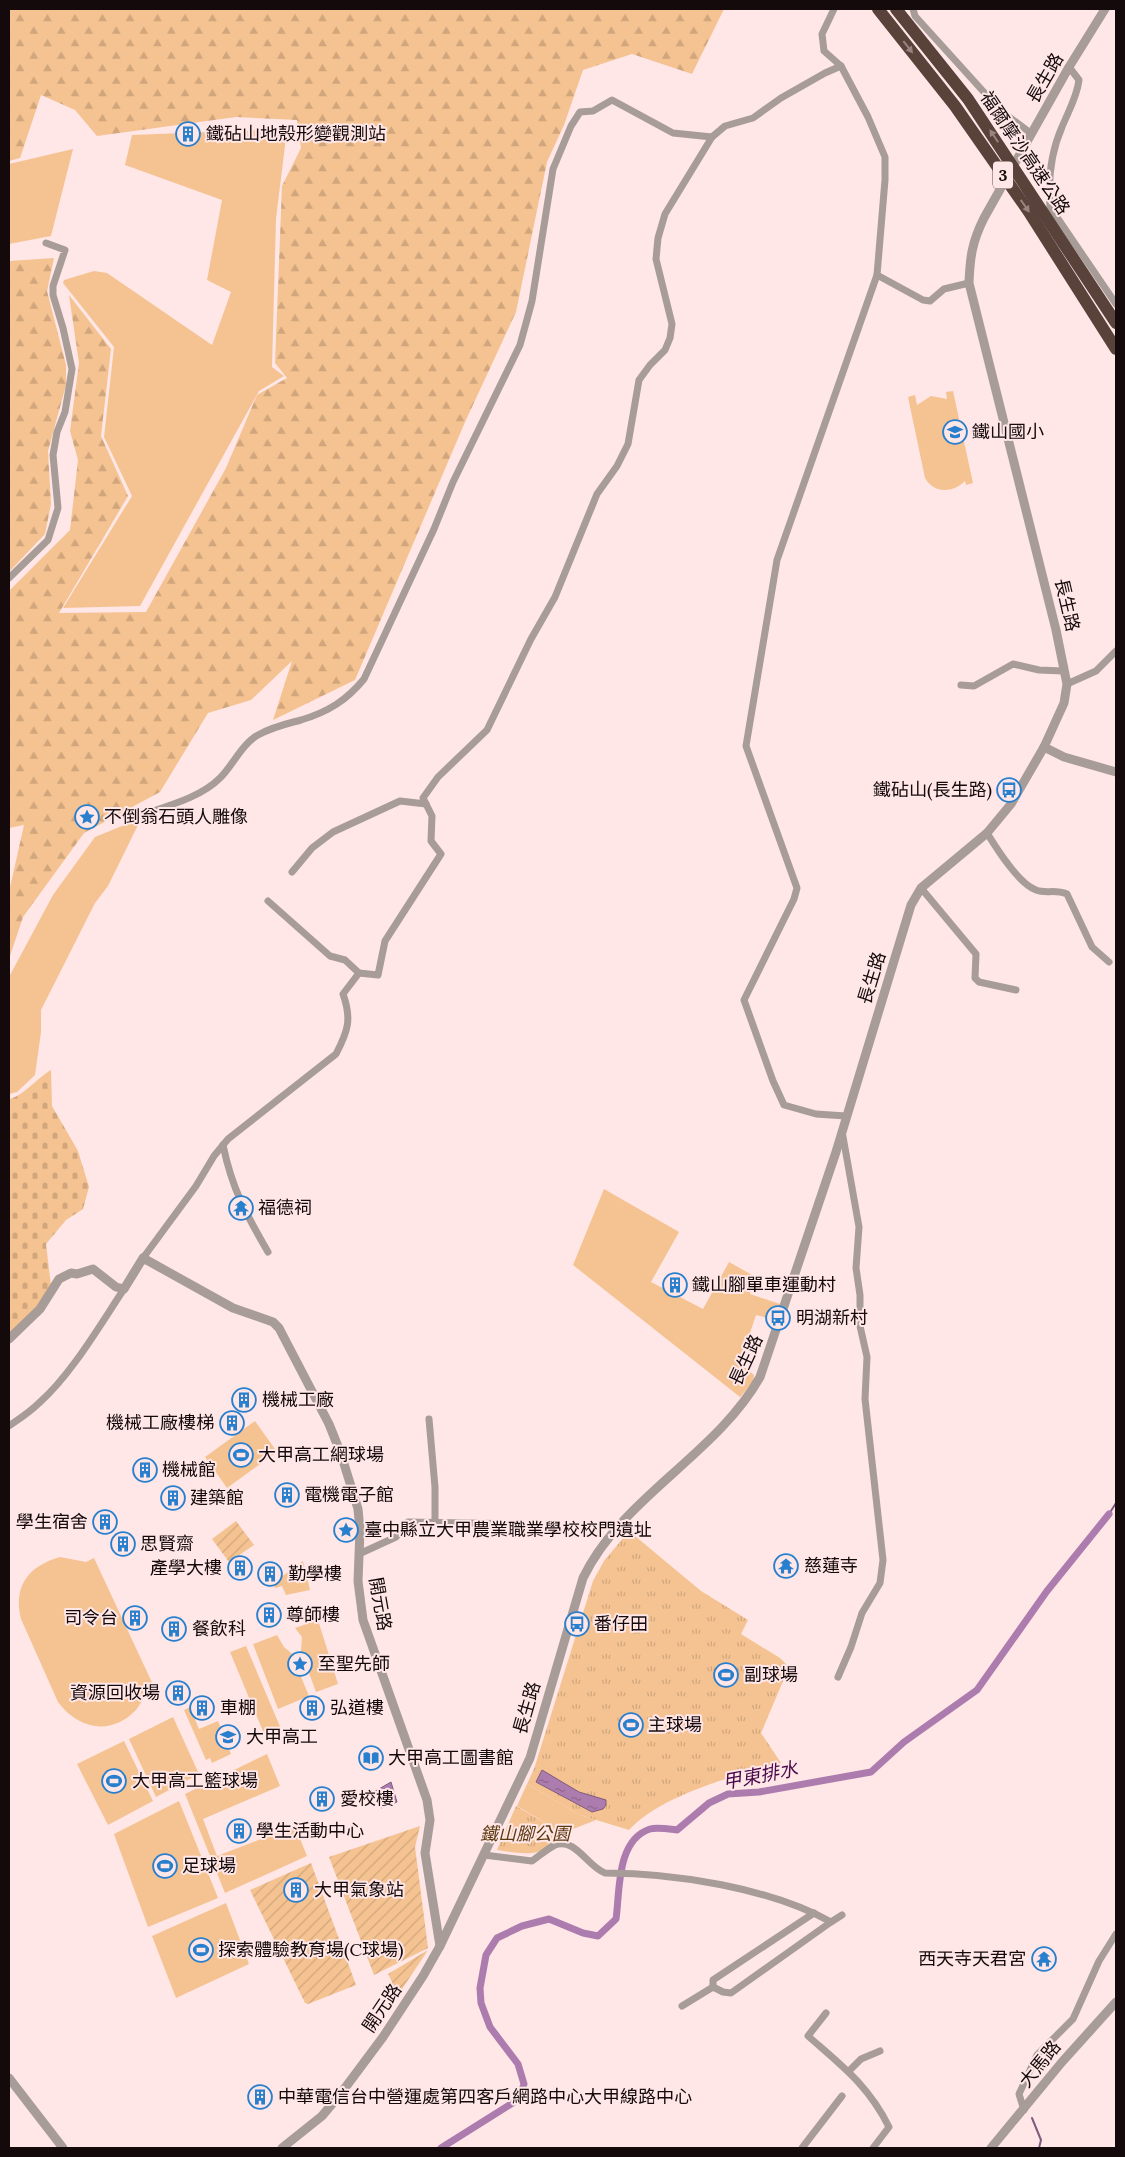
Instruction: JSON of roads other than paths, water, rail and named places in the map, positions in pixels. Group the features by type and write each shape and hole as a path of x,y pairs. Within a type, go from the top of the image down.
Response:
{"highway":[{"name":"福爾摩沙高速公路","path":"878,9 966,122 1029,212 1116,349"},
{"name":"福爾摩沙高速公路","path":"896,9 968,98 1116,323"}],"street":[{"path":"834,9 822,34 824,51 841,66 868,117 885,157 877,275 778,560 746,746 797,888 791,905 744,1000 773,1081 784,1104 816,1114 846,1116"},
{"path":"912,9 916,16 1001,111 1032,134"},
{"name":"長生路","path":"440,1946 530,1758 583,1578 592,1560 602,1545 624,1521 739,1409 760,1377 775,1337 842,1130 911,905 921,888 987,833 1011,804 1044,747 1064,704 1066,684 1056,630 969,283 970,254 975,236 984,218 1069,67 1105,9"},
{"path":"268,901 317,942 330,956 345,960 360,973 378,975 385,941 441,854 431,841 432,816 423,798 438,777 487,730 531,639 555,597 597,494 617,466 628,444 639,380 650,365 665,350 670,338 672,324 656,258 658,238 665,214 712,137 725,126 753,118 781,98 841,66"},
{"path":"1069,67 1079,80 1078,89 1061,129 1052,157 1048,192 1050,207 1116,304"},
{"path":"141,815 186,799 207,787 219,779 256,736 273,727 304,719 337,704 352,695 364,678 430,538 453,482 520,345 532,301 553,169 571,126 580,112 593,111 612,100 673,133 712,137"},
{"path":"9,578 48,540 58,508 53,455 57,432 65,412 72,368 53,295 53,286 65,250 46,243"},
{"path":"877,275 924,300 930,301 944,289 969,283"},
{"path":"1066,684 1096,671 1116,651"},
{"path":"961,685 974,686 1013,664 1039,670 1063,671"},
{"path":"1044,747 1064,757 1116,772"},
{"path":"292,872 312,848 333,832 400,801 426,804"},
{"path":"987,833 1026,885 1041,892 1057,890 1066,894 1092,947 1109,962"},
{"path":"921,888 976,954 975,978 979,982 1016,990"},
{"path":"9,1426 39,1404 88,1344 143,1258 196,1186 214,1156 228,1139 336,1054 346,1034 349,1010 343,994 360,973"},
{"path":"838,1677 852,1647 862,1613 880,1584 883,1560 865,1399 868,1357 860,1326 860,1295 856,1268 859,1227 842,1130"},
{"path":"222,1146 230,1180 236,1194 268,1252"},
{"name":"開元路","path":"143,1258 233,1308 273,1322 279,1328 325,1417 341,1454 358,1509 360,1530 358,1581 362,1620 427,1800 430,1820 425,1853 440,1946 423,1976 383,2037 342,2092 322,2116 282,2148"},
{"path":"9,1339 40,1310 59,1279 71,1273 92,1269 116,1287 124,1289"},
{"path":"429,1419 435,1487 435,1521"},
{"path":"359,1554 396,1537 408,1522 518,1524"},
{"path":"484,1855 532,1861 554,1846 570,1845 597,1870 605,1873 669,1875 710,1883 764,1896 814,1912 831,1922"},
{"path":"713,1987 713,1980 814,1912"},
{"path":"713,1987 723,1992 731,1993 842,1915"},
{"path":"1024,2110 1019,2094 1037,2056 1072,2019 1099,1961 1116,1934"},
{"path":"682,2006 713,1987"},
{"name":"大馬路","path":"992,2148 1062,2062 1116,2002"},
{"path":"826,2013 808,2036 849,2072 873,2098 889,2128 873,2148"},
{"path":"849,2072 861,2059 880,2051"},
{"path":"9,2078 64,2148"},
{"path":"802,2148 842,2096"}],"water":[{"path":"542,1770 579,1792 606,1800 606,1805 603,1809 592,1812 536,1782"},
{"path":"391,1782 397,1802 381,1808 377,1796 372,1793"}],"waterway":[{"name":"甲東排水","path":"1109,1514 1116,1503"},
{"name":"甲東排水","path":"441,2148 519,2099 524,2084 518,2064 490,2027 481,2003 480,1988 486,1955 497,1938 522,1926 549,1919 583,1933 598,1936 616,1919 625,1855 639,1835 653,1828 677,1830 709,1803 728,1794 759,1792 871,1772 904,1742 977,1690 1047,1591 1109,1514"},
{"path":"1032,2118 1041,2140 1039,2148"}],"place":[{"name":"鐵砧山地殼形變觀測站","path":"188,134"},
{"name":"鐵山國小","path":"955,432"},
{"name":"鐵砧山(長生路)","path":"1009,790"},
{"name":"不倒翁石頭人雕像","path":"87,817"},
{"name":"福德祠","path":"241,1208"},
{"name":"鐵山腳單車運動村","path":"675,1285"},
{"name":"明湖新村","path":"778,1318"},
{"name":"機械工廠","path":"244,1400"},
{"name":"機械工廠樓梯","path":"232,1423"},
{"name":"大甲高工網球場","path":"241,1455"},
{"name":"機械館","path":"145,1470"},
{"name":"電機電子館","path":"287,1495"},
{"name":"建築館","path":"173,1498"},
{"name":"學生宿舍","path":"105,1522"},
{"name":"臺中縣立大甲農業職業學校校門遺址","path":"346,1530"},
{"name":"思賢齋","path":"123,1544"},
{"name":"慈蓮寺","path":"786,1566"},
{"name":"產學大樓","path":"240,1568"},
{"name":"勤學樓","path":"270,1574"},
{"name":"尊師樓","path":"269,1615"},
{"name":"司令台","path":"135,1618"},
{"name":"番仔田","path":"577,1624"},
{"name":"餐飲科","path":"174,1629"},
{"name":"至聖先師","path":"300,1664"},
{"name":"副球場","path":"726,1675"},
{"name":"資源回收場","path":"178,1693"},
{"name":"車棚","path":"202,1708"},
{"name":"弘道樓","path":"312,1708"},
{"name":"主球場","path":"631,1725"},
{"name":"大甲高工","path":"228,1737"},
{"name":"大甲高工圖書館","path":"371,1758"},
{"name":"大甲高工籃球場","path":"114,1781"},
{"name":"愛校樓","path":"322,1799"},
{"name":"學生活動中心","path":"239,1831"},
{"name":"足球場","path":"165,1866"},
{"name":"大甲氣象站","path":"296,1890"},
{"name":"探索體驗教育場(C球場)","path":"201,1950"},
{"name":"西天寺天君宮","path":"1044,1959"},
{"name":"中華電信台中營運處第四客戶網路中心大甲線路中心","path":"260,2097"}],"park label":[{"name":"鐵山腳公園","path":"525,1834"}]}
